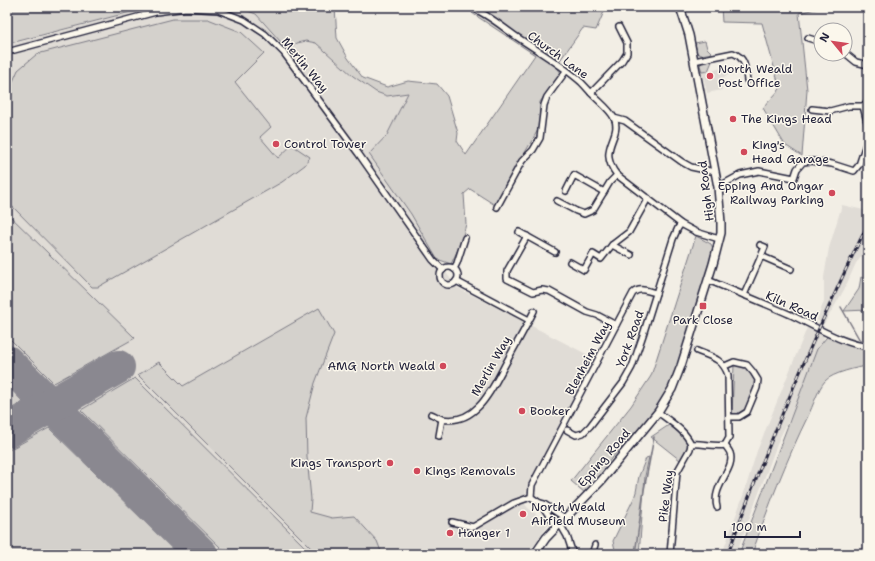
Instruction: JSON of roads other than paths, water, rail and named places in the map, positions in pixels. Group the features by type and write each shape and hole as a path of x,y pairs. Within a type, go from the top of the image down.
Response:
{"main road":[{"name":"High Road","path":"658,412 672,389 681,366 721,233 718,187 689,35 680,7"},
{"name":"Epping Road","path":"535,554 546,538 604,477 658,412"}],"street":[{"name":"Church Lane","path":"470,7 487,16 566,71 580,82 614,118 625,121 691,167 710,171"},
{"name":"Merlin Way","path":"7,52 156,12 186,8 218,10 244,20 265,34 284,53 358,153 433,260 443,270"},
{"path":"591,93 622,61 627,53 627,43 619,28"},
{"path":"808,38 813,40"},
{"path":"694,61 733,53 740,56 744,62 747,80"},
{"path":"853,60 856,62 868,65"},
{"path":"497,207 522,161 533,150 540,138 544,105 547,96 566,71"},
{"path":"812,108 830,111 849,106 863,106 868,101"},
{"path":"863,106 868,126"},
{"path":"614,118 615,129 608,150 611,167 616,175 681,224 696,232 719,239"},
{"path":"718,187 740,175 758,170 794,178 797,169 803,162 812,161 832,164 854,171 859,165 868,138"},
{"path":"557,201 584,214 593,210 616,175"},
{"path":"566,191 574,176 604,192"},
{"path":"570,262 584,270 593,254 601,259 612,245 629,232 648,198"},
{"name":"York Road","path":"566,430 576,435 583,433 623,383 632,367 673,239 681,224"},
{"path":"519,232 555,252"},
{"path":"527,236 507,271 507,279 533,292 542,290 549,291 587,312 597,315 616,325"},
{"path":"454,269 465,238"},
{"path":"612,245 630,255"},
{"path":"744,295 765,247 760,245"},
{"path":"762,256 791,269"},
{"path":"450,267 454,269 458,273 456,281 450,285 443,282 440,277 443,270 450,267"},
{"name":"Kiln Road","path":"708,280 792,316 831,335 861,346 868,346"},
{"path":"456,281 529,320"},
{"name":"Blenheim Way","path":"531,497 532,485 633,293 637,290 643,290 656,293"},
{"name":"Merlin Way","path":"431,414 442,419 462,418 475,410 489,395 534,311"},
{"path":"697,351 713,357 725,366 728,375 729,438 725,445"},
{"path":"725,366 734,362 747,365 758,380 758,388 746,412 739,417 729,417"},
{"path":"658,412 683,433 689,439 691,444 700,443 719,446 725,445"},
{"path":"439,436 442,419"},
{"name":"Pike Way","path":"670,554 677,472 690,449 691,444"},
{"path":"717,507 715,501 716,494 731,463 730,453 725,445"},
{"path":"452,522 473,527 514,503 531,497 540,504 555,524 558,525 567,536 573,554"},
{"path":"540,504 544,504 565,518"},
{"path":"592,554 595,545"}],"waterway":[{"path":"841,307 862,344"},
{"path":"864,347 868,352"},
{"path":"635,554 644,490 654,437"}],"railway":[{"path":"728,554 760,468 796,382 843,275 868,225"}],"place":[{"name":"North Weald Post Office","path":"710,76"},
{"name":"The Kings Head","path":"733,119"},
{"name":"Control Tower","path":"276,144"},
{"name":"King's Head Garage","path":"744,152"},
{"name":"Epping And Ongar Railway Parking","path":"832,193"},
{"name":"Park Close","path":"703,306"},
{"name":"AMG North Weald","path":"443,366"},
{"name":"Booker","path":"522,411"},
{"name":"Kings Transport","path":"390,463"},
{"name":"Kings Removals","path":"417,471"},
{"name":"North Weald Airfield Museum","path":"523,514"},
{"name":"Hanger 1","path":"450,533"}]}
